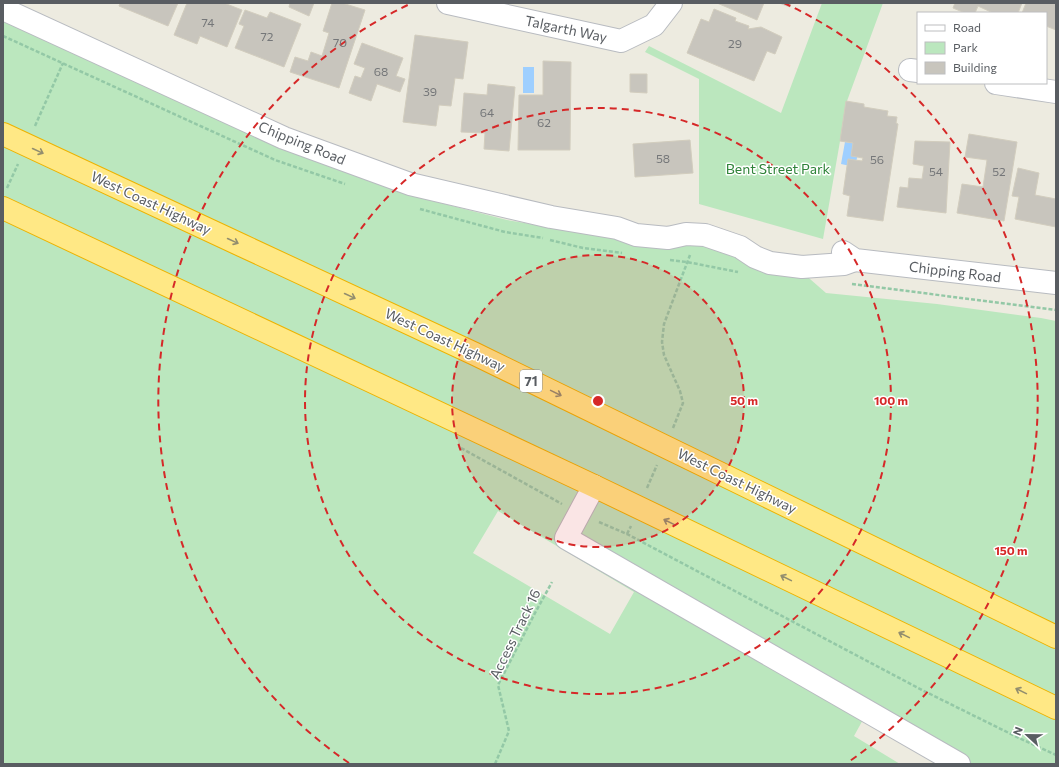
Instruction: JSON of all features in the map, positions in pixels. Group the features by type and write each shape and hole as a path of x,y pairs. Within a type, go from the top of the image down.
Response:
{"highway":[{"name":"West Coast Highway","path":"3,134 475,354 1056,637"},
{"path":"3,208 594,486 1056,708"}],"street":[{"name":"Talgarth Way","path":"448,3 621,41 654,25 671,3"},
{"name":"Chipping Road","path":"8,8 284,138 410,184 551,217 617,228 636,236 668,238 686,234 705,234 740,247 755,257 770,264 802,267 844,264 855,260 1056,283"},
{"path":"1003,84 1056,92"},
{"name":"Chipping Road","path":"617,228 636,224 664,225 685,222 709,223 746,236 761,246 775,251 844,252 855,260"},
{"path":"594,486 566,538 960,764"}],"path":[{"path":"627,534 683,403 680,391 664,355 662,342 664,324 699,234"},
{"path":"592,519 627,534 922,690 1018,738 1056,755"},
{"name":"Access Track 16","path":"495,764 509,731 498,685 552,582"}],"green space":[{"name":"Bent Street Park","path":"822,3 883,3 847,101 823,239 699,204 699,79 645,52 649,46 781,113"},
{"path":"3,21 280,148 406,194 507,220 635,241 686,240 802,272 826,293 937,304 1056,321 1056,764 946,764 865,716 854,736 900,764 3,764","holes":["498,511 634,592 610,634 473,553"]}],"water":[{"path":"523,67 534,67 534,93 523,93"},
{"path":"845,142 860,144 855,167 841,164"}],"building":[{"path":"120,3 178,3 168,26 119,6"},
{"path":"187,3 224,3 242,10 227,47 200,36 197,44 174,35"},
{"path":"290,3 314,3 309,16 289,7"},
{"path":"332,3 342,3 365,10 339,88 290,72 295,57 308,61 311,52 322,56 329,33 323,31"},
{"path":"717,3 764,3 757,20"},
{"path":"779,3 791,3 790,7"},
{"path":"955,3 1022,3 1018,12 991,12 978,6 975,12 963,12 953,8"},
{"path":"1026,3 1056,3 1056,30 1047,26 1047,12 1022,12"},
{"path":"714,9 736,18 735,21 749,26 748,29 761,27 782,37 775,54 767,51 754,81 687,53 701,19 709,22"},
{"path":"245,10 267,18 270,12 301,24 284,67 235,48 244,26 239,24"},
{"path":"415,35 468,42 463,79 455,78 451,106 439,105 436,126 403,122"},
{"path":"362,43 403,58 396,76 405,79 400,92 377,84 371,101 349,93 355,76 361,78 365,68 354,64"},
{"path":"543,61 571,62 570,150 518,150 519,95 543,95"},
{"path":"630,74 647,74 647,93 630,92"},
{"path":"488,84 515,87 509,151 484,149 485,133 461,132 464,93 487,95"},
{"path":"846,101 864,104 864,107 888,111 887,116 897,117 896,123 898,124 883,221 847,216 850,196 843,194 848,159 862,161 863,158 851,156 853,143 840,141"},
{"path":"969,134 1017,142 1004,221 957,213 962,184 983,187 987,160 965,157"},
{"path":"690,140 693,173 635,177 633,144"},
{"path":"915,141 950,142 946,213 897,207 900,187 908,188 909,178 922,179 924,166 913,164"},
{"path":"1018,168 1039,173 1035,195 1056,199 1056,227 1015,219 1019,197 1012,196"}]}
